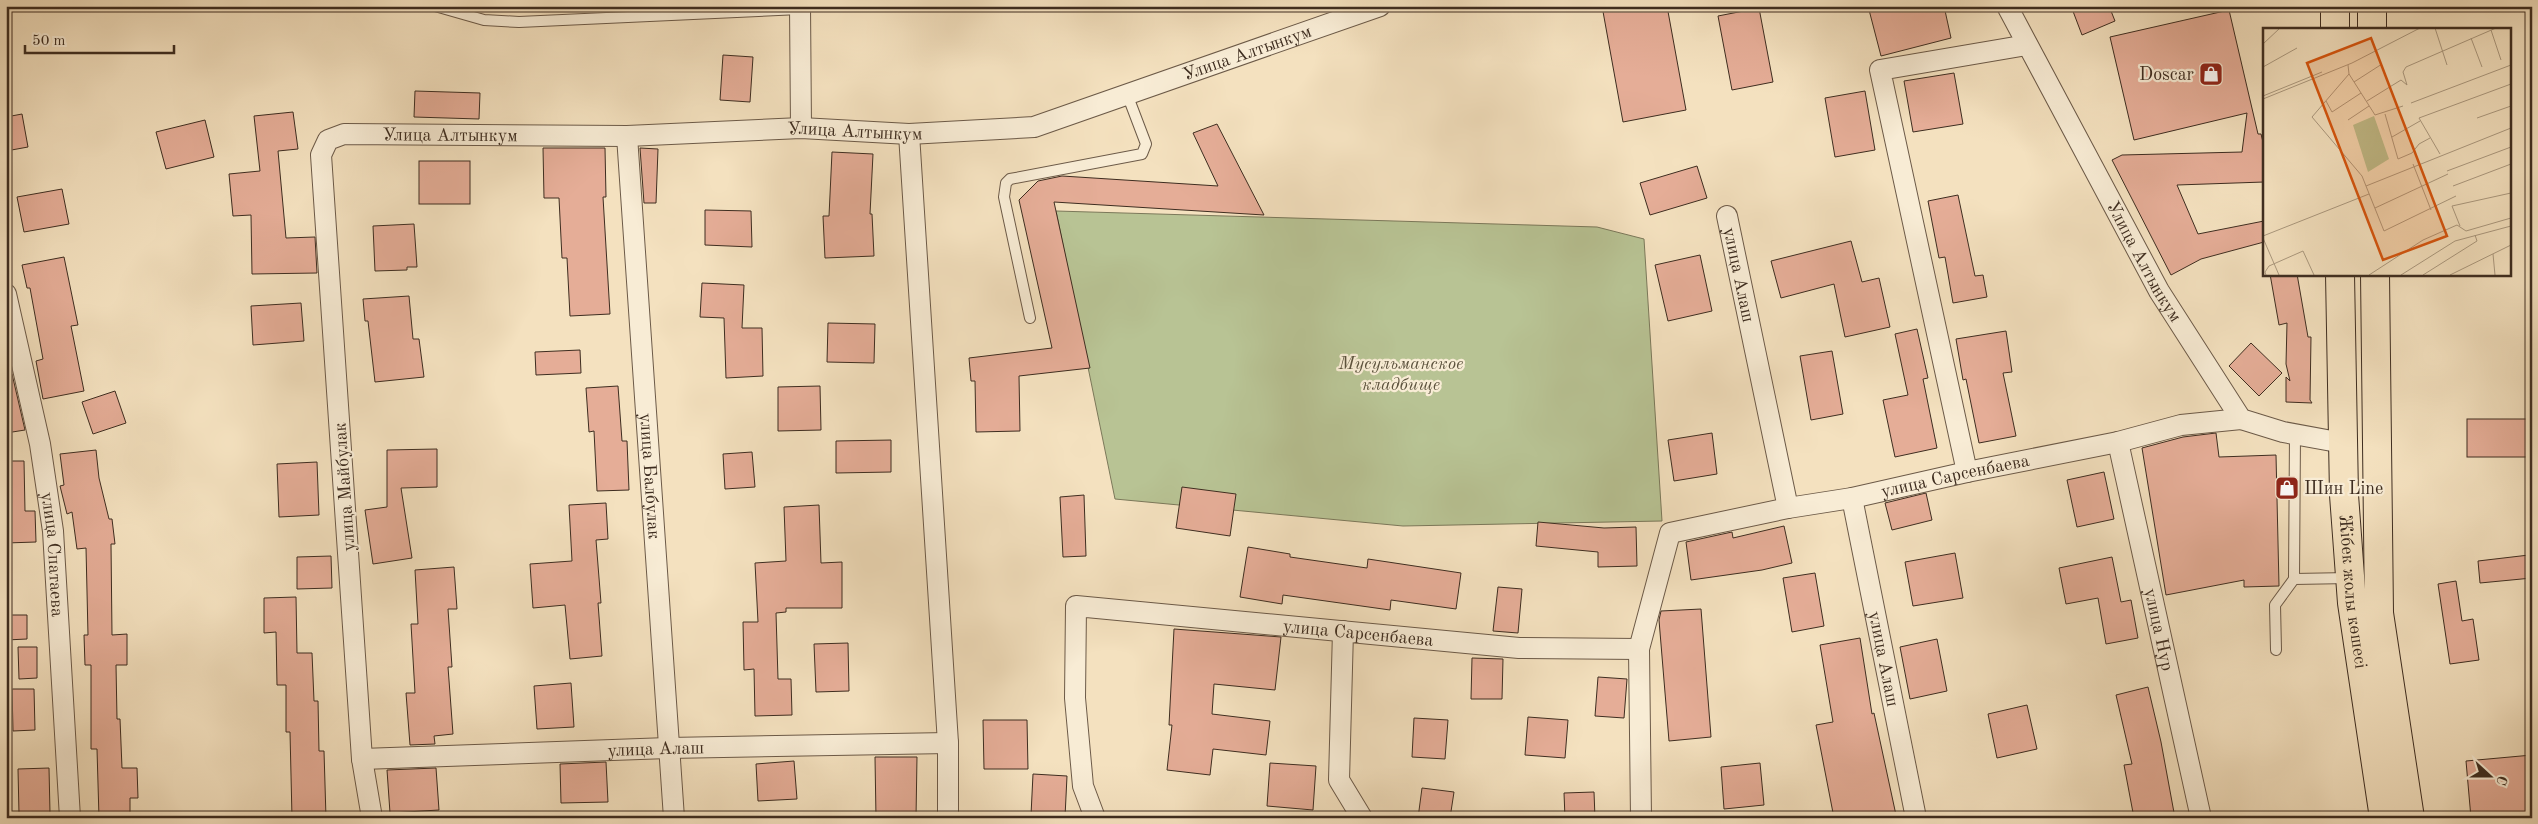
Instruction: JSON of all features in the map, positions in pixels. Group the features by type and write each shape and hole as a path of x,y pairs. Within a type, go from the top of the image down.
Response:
{"main road":[{"path":"2334,6 2335,28"},
{"path":"2372,6 2372,28"},
{"name":"Жібек жолы көшесі","path":"2340,275 2343,443 2350,578 2384,818"},
{"name":"Жібек жолы көшесі","path":"2375,275 2379,613 2410,818"}],"street":[{"name":"Улица Алтынкум","path":"321,155 328,140 344,134 627,136 801,128 910,134 1034,127 1380,6"},
{"name":"Улица Алтынкум","path":"2007,6 2159,291 2241,418"},
{"path":"800,8 801,128"},
{"path":"1967,472 1880,70 2027,45"},
{"path":"910,134 948,743 948,818"},
{"name":"улица Балбулак","path":"627,136 674,818"},
{"name":"улица Майбулак","path":"321,155 362,759 372,818"},
{"name":"улица Алаш","path":"1728,216 1788,508"},
{"name":"улица Спатаева","path":"6,294 40,444 53,531 70,818"},
{"path":"2241,418 2295,434 2343,443"},
{"name":"улица Сарсенбаева","path":"1094,818 1083,786 1075,698 1076,606 1520,648 1639,648 1670,533 1788,508 1852,498 1967,472 2118,442 2181,425 2241,418"},
{"name":"улица Нур","path":"2118,442 2201,818"},
{"name":"улица Алаш","path":"1852,498 1916,818"},
{"path":"1343,631 1339,780 1362,818"},
{"path":"1639,648 1641,818"},
{"name":"улица Алаш","path":"362,759 668,748 948,743"}],"lane":[{"path":"435,6 450,8 484,20 519,22 800,8"},
{"path":"1030,318 1004,197 1006,183 1010,180 1142,154 1146,144 1127,94"},
{"path":"2276,650 2275,606 2294,579 2295,434"},
{"path":"2294,579 2350,578"}],"green space":[{"name":"Мусульманское кладбище","path":"1056,211 1597,227 1644,239 1662,521 1403,526 1115,499"}],"building":[{"path":"1602,6 1667,6 1686,110 1623,122"},
{"path":"1868,6 1944,6 1951,38 1881,56"},
{"path":"2071,6 2109,6 2115,21 2082,35"},
{"path":"1759,8 1773,82 1732,90 1718,16"},
{"path":"2229,10 2258,134 2261,134 2263,142 2263,182 2177,185 2198,234 2263,221 2263,242 2201,259 2171,275 2112,160 2122,155 2242,152 2247,113 2134,140 2110,37"},
{"path":"723,55 753,57 750,102 720,100"},
{"path":"1954,73 1963,124 1913,132 1904,81"},
{"path":"415,91 480,93 479,119 414,117"},
{"path":"1865,91 1875,150 1835,157 1825,98"},
{"path":"293,112 298,149 278,151 286,238 315,237 317,273 252,274 251,215 233,216 229,174 260,171 254,116"},
{"path":"22,114 28,147 6,151 6,117"},
{"path":"205,120 214,157 166,169 156,132"},
{"path":"1217,124 1264,215 1054,202 1090,368 1019,376 1020,431 976,432 975,381 971,381 969,358 1052,348 1019,200 1038,181 1062,176 1218,186 1193,133"},
{"path":"543,148 605,148 606,197 603,197 610,314 570,316 567,258 562,258 559,198 544,198"},
{"path":"640,148 658,149 656,203 644,203"},
{"path":"832,152 873,154 870,214 872,214 874,256 825,258 823,216 829,216"},
{"path":"419,161 470,161 470,204 419,204"},
{"path":"1697,166 1707,198 1650,215 1640,183"},
{"path":"62,189 69,224 24,232 17,197"},
{"path":"1958,195 1975,276 1983,275 1987,297 1953,303 1945,257 1939,258 1928,201"},
{"path":"705,210 751,211 752,247 705,245"},
{"path":"414,224 417,267 407,267 407,270 375,271 373,226"},
{"path":"1851,241 1862,282 1879,278 1890,327 1845,337 1834,284 1781,298 1771,261"},
{"path":"1700,255 1712,311 1668,321 1655,265"},
{"path":"64,257 78,325 71,326 84,391 43,399 36,361 43,359 30,288 27,288 22,265"},
{"path":"2270,275 2297,275 2308,337 2311,337 2310,400 2312,403 2286,402 2286,377 2290,381 2286,364 2287,323 2279,325"},
{"path":"702,283 744,285 742,328 762,328 763,376 726,378 724,318 700,317"},
{"path":"409,296 413,339 419,339 424,377 375,382 368,321 365,321 363,299"},
{"path":"301,303 304,341 253,345 251,306"},
{"path":"828,323 875,324 874,363 827,362"},
{"path":"1917,329 1928,378 1923,379 1937,448 1895,457 1883,400 1908,395 1895,334"},
{"path":"2006,331 2012,372 2003,373 2016,436 1979,443 1966,379 1963,380 1956,339"},
{"path":"2251,343 2282,373 2259,396 2229,366"},
{"path":"580,350 581,373 536,375 535,352"},
{"path":"1832,351 1843,414 1811,420 1800,356"},
{"path":"12,374 25,430 6,433 6,375"},
{"path":"618,386 622,441 627,441 629,490 597,491 594,431 589,432 586,388"},
{"path":"820,386 821,430 778,431 778,387"},
{"path":"115,391 126,423 93,434 82,402"},
{"path":"2467,419 2532,419 2532,457 2467,457"},
{"path":"1712,433 1717,474 1674,481 1668,440"},
{"path":"2216,433 2219,457 2276,455 2279,586 2244,587 2244,580 2166,595 2142,448 2183,437"},
{"path":"891,440 891,472 836,473 836,441"},
{"path":"437,449 437,487 401,488 412,558 373,564 365,510 387,507 387,450"},
{"path":"96,450 99,478 109,519 112,519 115,544 111,544 112,635 127,634 127,665 116,665 117,719 120,719 122,768 137,768 138,798 130,798 130,818 99,818 97,749 91,749 91,665 85,665 84,635 88,635 86,548 77,549 72,512 67,514 60,486 64,485 60,454"},
{"path":"752,452 755,487 725,489 723,454"},
{"path":"6,461 24,461 25,511 35,511 36,542 6,543"},
{"path":"317,462 319,515 279,517 277,464"},
{"path":"2104,472 2114,519 2077,527 2067,480"},
{"path":"1182,487 1236,494 1230,536 1176,528"},
{"path":"1926,493 1932,520 1892,530 1885,503"},
{"path":"1084,495 1086,556 1063,557 1060,497"},
{"path":"606,503 608,539 596,540 601,603 598,603 602,656 570,659 565,605 533,608 530,564 572,561 569,505"},
{"path":"819,505 821,563 842,562 842,608 786,608 786,612 776,613 778,679 791,679 792,715 755,716 754,669 744,670 743,622 758,622 755,563 786,561 784,507"},
{"path":"1538,522 1604,528 1636,527 1637,566 1598,567 1598,552 1536,546"},
{"path":"1784,526 1792,563 1762,570 1691,580 1686,542 1732,532 1733,538"},
{"path":"1248,547 1290,554 1290,557 1367,568 1368,559 1461,573 1456,609 1391,600 1390,610 1283,595 1282,604 1240,597"},
{"path":"1955,553 1963,598 1913,606 1905,562"},
{"path":"2529,555 2532,578 2480,583 2478,561"},
{"path":"331,556 332,588 297,589 297,557"},
{"path":"2112,557 2121,602 2131,600 2138,638 2106,644 2098,598 2066,604 2059,568"},
{"path":"454,567 457,609 448,609 452,667 448,667 453,734 434,736 435,744 410,745 406,693 415,693 411,624 418,624 415,570"},
{"path":"1815,573 1824,626 1792,632 1783,578"},
{"path":"2456,581 2462,621 2473,619 2479,660 2450,664 2438,584"},
{"path":"1498,587 1522,589 1518,633 1493,631"},
{"path":"296,597 297,653 312,653 314,701 318,701 319,751 324,751 326,818 292,818 290,732 286,732 286,685 277,685 276,632 264,633 264,598"},
{"path":"1701,609 1711,737 1669,741 1659,620 1661,611"},
{"path":"6,615 27,615 27,639 6,640"},
{"path":"1174,629 1281,637 1275,690 1214,684 1212,714 1270,721 1266,755 1213,749 1210,775 1167,770 1172,725 1169,725"},
{"path":"1860,638 1872,714 1874,713 1896,815 1881,818 1834,818 1816,725 1833,722 1820,645"},
{"path":"1937,639 1947,691 1910,699 1900,647"},
{"path":"848,643 849,691 816,692 814,644"},
{"path":"18,647 37,647 37,678 19,679"},
{"path":"1472,658 1503,659 1502,699 1471,699"},
{"path":"1598,677 1627,679 1624,718 1595,716"},
{"path":"571,683 574,727 537,729 534,686"},
{"path":"2148,687 2161,742 2175,818 2134,818 2124,765 2132,764 2116,695"},
{"path":"12,689 34,689 35,730 13,731"},
{"path":"2027,705 2037,749 1997,758 1988,714"},
{"path":"1528,717 1568,720 1565,758 1525,755"},
{"path":"1414,718 1448,720 1445,759 1412,757"},
{"path":"983,720 1027,720 1028,769 984,769"},
{"path":"2532,755 2532,818 2471,818 2466,761"},
{"path":"875,757 917,757 916,818 876,818"},
{"path":"794,761 797,799 758,801 756,764"},
{"path":"606,762 608,802 561,803 560,764"},
{"path":"1270,763 1316,766 1313,810 1267,806"},
{"path":"1760,763 1764,805 1724,809 1721,767"},
{"path":"49,768 50,813 19,814 18,769"},
{"path":"436,768 439,810 390,813 387,770"},
{"path":"1033,774 1067,776 1065,817 1031,815"},
{"path":"1422,788 1454,792 1450,818 1418,818"},
{"path":"1594,792 1595,818 1565,818 1564,793"}],"place":[{"name":"Doscar","path":"2211,74"},
{"name":"Шин Line","path":"2287,488"}]}
